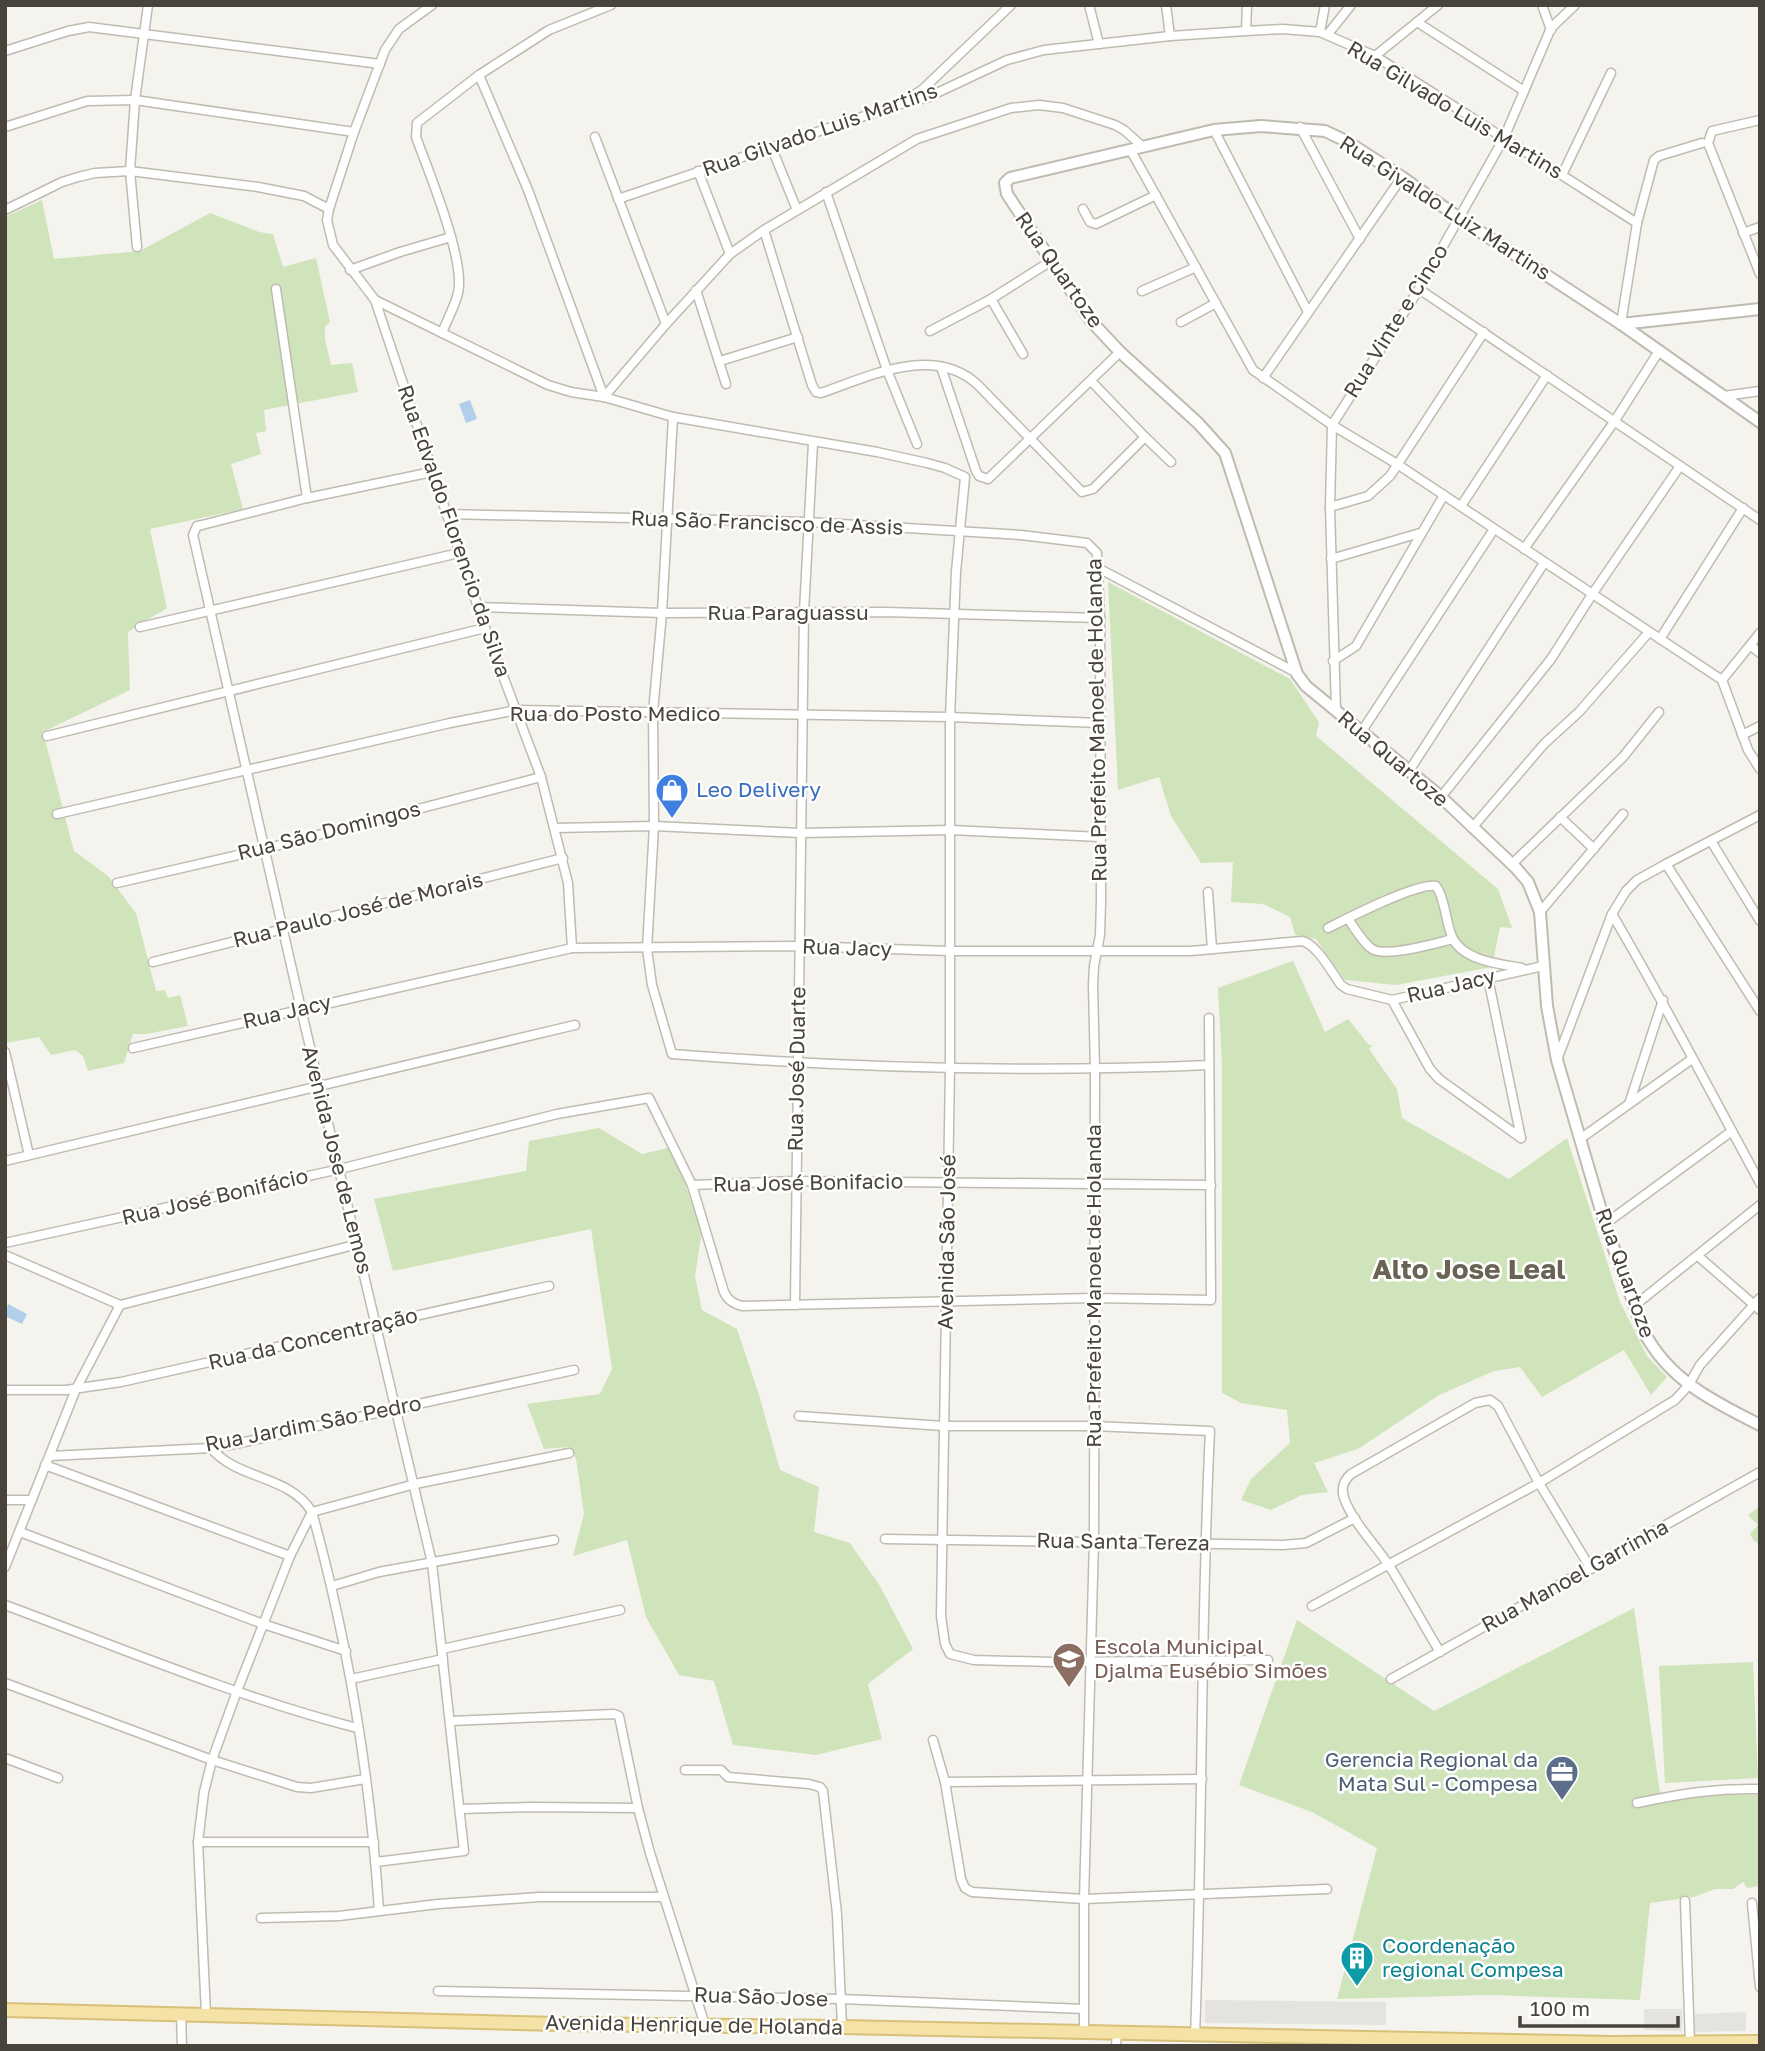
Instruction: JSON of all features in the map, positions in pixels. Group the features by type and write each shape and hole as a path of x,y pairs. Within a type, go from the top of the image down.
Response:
{"main road":[{"name":"Avenida Henrique de Holanda","path":"5,2010 545,2024 1084,2033 1116,2040 1195,2035 1760,2042"}],"street":[{"path":"137,247 130,172 135,100 148,5"},
{"path":"5,210 78,177 95,173 130,172 258,187 304,196 329,209 354,132 390,41 399,29 432,5"},
{"path":"442,333 458,292 451,237 416,137 420,120 479,75 549,30 611,5"},
{"path":"897,105 923,89 1012,5"},
{"path":"1089,5 1099,44"},
{"path":"1166,5 1170,36"},
{"path":"1246,31 1247,5"},
{"path":"1324,33 1325,5"},
{"path":"1324,33 1351,5"},
{"path":"1375,56 1438,5"},
{"path":"1542,5 1551,29 1575,5"},
{"path":"1417,22 1524,91"},
{"path":"5,51 78,27 145,33 380,64"},
{"name":"Rua Gilvado Luis Martins","path":"618,199 771,146 933,96 1007,60 1044,50 1170,36 1283,29 1324,33 1375,56 1637,223"},
{"name":"Rua Vinte e Cinco","path":"1332,425 1419,289 1504,138 1551,29"},
{"path":"1562,175 1611,73"},
{"path":"479,75 528,190 604,397"},
{"path":"5,127 87,101 135,100 354,132"},
{"path":"604,397 730,254 764,230 917,139 1023,106 1050,106 1097,119 1124,130 1136,148 1156,195 1253,370 1332,425 1397,464 1722,680 1748,750 1760,769"},
{"path":"1760,120 1712,131 1708,143 1760,274"},
{"name":"Rua Givaldo Luiz Martins","path":"1010,178 1214,130 1261,126 1325,131 1348,142 1402,177 1459,218 1621,324 1760,422"},
{"path":"1300,127 1360,239"},
{"path":"1214,130 1308,312"},
{"path":"595,137 666,324"},
{"path":"1702,143 1659,156 1654,160 1637,223 1621,324 1760,309"},
{"path":"771,146 797,210"},
{"path":"698,171 730,254"},
{"path":"1263,378 1402,177"},
{"name":"Rua Quartoze","path":"1010,178 1006,183 1007,194 1091,321 1120,352 1198,423 1225,453 1297,674 1306,686 1441,797 1528,882 1540,912 1551,1032 1605,1224 1634,1306 1652,1347 1688,1386 1760,1425"},
{"path":"827,192 887,370 917,444"},
{"path":"1083,209 1090,222 1096,224 1156,195"},
{"name":"Rua Edvaldo Florencio da Silva","path":"329,209 328,233 333,245 375,300 477,607 541,777 568,883 572,948"},
{"path":"1742,233 1760,227"},
{"path":"764,230 816,392 821,393 887,370 920,364 967,375 1032,438 1082,492 1093,489 1145,437"},
{"path":"350,270 451,237"},
{"path":"930,331 991,299 1051,261"},
{"path":"1142,291 1195,267"},
{"path":"276,289 307,498 432,472"},
{"path":"1419,289 1760,520"},
{"path":"696,290 726,384"},
{"path":"991,299 1023,354"},
{"path":"375,300 548,385 571,392 604,397 673,417 877,452 927,463 965,477 954,615 950,717 951,830"},
{"path":"1181,322 1216,303"},
{"path":"1330,507 1368,496 1390,476 1484,332"},
{"path":"720,361 798,337"},
{"path":"1524,549 1614,422 1659,351"},
{"path":"941,367 979,476 988,479 1120,352"},
{"path":"1461,506 1546,375"},
{"path":"1091,381 1171,462"},
{"path":"1724,396 1760,391"},
{"path":"673,417 662,613 653,712 654,827 647,948 652,985 672,1054 798,1063 1095,1070 1209,1065"},
{"path":"1332,425 1330,507 1336,710"},
{"path":"804,612 813,443"},
{"path":"1441,797 1552,659 1592,593 1680,466"},
{"path":"1333,661 1356,646 1444,495"},
{"name":"Avenida Jose de Lemos","path":"307,498 197,526 193,535 301,1009 415,1484 432,1563 451,1721"},
{"path":"1660,639 1743,508"},
{"name":"Rua São Francisco de Assis","path":"446,514 808,522 1021,535 1087,543"},
{"path":"1363,731 1494,529"},
{"path":"1331,559 1420,533"},
{"name":"Rua Prefeito Manoel de Holanda","path":"1084,2033 1084,1899 1094,1541 1093,985 1101,921 1100,618 1097,553 1087,543"},
{"path":"140,627 459,553"},
{"path":"1409,771 1544,563"},
{"path":"1098,568 1297,674"},
{"name":"Rua Paraguassu","path":"477,607 662,613 804,612 1100,618"},
{"name":"Rua José Duarte","path":"795,1305 804,612"},
{"path":"47,736 485,628"},
{"path":"1472,828 1544,744 1578,712 1649,632"},
{"path":"1722,680 1760,633"},
{"path":"1751,646 1760,653"},
{"name":"Rua do Posto Medico","path":"57,814 517,710 950,717 1100,723"},
{"path":"1512,864 1623,757 1659,712"},
{"path":"1742,735 1760,726"},
{"name":"Rua São Domingos","path":"117,883 264,849 541,777"},
{"path":"1540,912 1623,814"},
{"path":"1558,1060 1612,914 1626,891 1637,880 1760,815"},
{"path":"1560,817 1594,849"},
{"path":"555,828 654,827 801,833 951,830 1100,837"},
{"name":"Avenida São José","path":"951,830 941,1616 945,1644 950,1654 974,1660 1091,1661"},
{"path":"1711,841 1758,915"},
{"name":"Rua Paulo José de Morais","path":"153,962 563,858"},
{"path":"1666,864 1760,1011"},
{"path":"1328,928 1414,890 1436,886 1453,939 1462,949 1477,957 1525,969"},
{"path":"1208,892 1212,949"},
{"path":"1612,914 1663,1000 1760,1183"},
{"path":"1348,919 1376,951 1395,951 1453,939"},
{"name":"Rua Jacy","path":"134,1048 572,948 800,946 949,951 1097,951 1212,949 1309,942 1341,985 1353,992 1392,1000 1544,966"},
{"path":"1392,1000 1430,1069 1439,1079 1521,1138 1488,978"},
{"path":"1629,1106 1663,1000"},
{"path":"692,1185 724,1292 728,1301 741,1306 1093,1298 1211,1300 1209,1018"},
{"path":"5,1161 575,1024"},
{"path":"5,1052 29,1156"},
{"path":"1580,1139 1692,1059"},
{"name":"Rua José Bonifacio","path":"587,1108 649,1098 692,1185 795,1181 1211,1185"},
{"name":"Rua José Bonifácio","path":"5,1243 340,1169 587,1108"},
{"path":"1605,1224 1732,1130"},
{"path":"1634,1306 1760,1205"},
{"path":"5,1255 120,1305 358,1244"},
{"path":"1698,1256 1756,1301 1760,1310"},
{"name":"Rua da Concentração","path":"5,1390 76,1389 147,1377 549,1286"},
{"path":"1312,1606 1539,1483 1675,1400 1688,1386 1700,1364 1756,1301"},
{"path":"5,1566 76,1389 120,1305"},
{"name":"Rua Jardim São Pedro","path":"50,1456 212,1448 574,1370"},
{"path":"1440,1652 1389,1566 1355,1518 1344,1498 1344,1480 1475,1403 1490,1400 1498,1406 1539,1483 1591,1569"},
{"path":"799,1416 943,1426 1093,1426 1210,1430 1204,1544 1200,1894 1195,2035"},
{"path":"212,1448 224,1461 292,1491 306,1502 312,1512 332,1586 351,1679 374,1842 379,1910"},
{"path":"206,2015 198,1842 212,1760 290,1556 312,1512 415,1484 569,1453"},
{"path":"46,1465 290,1556"},
{"name":"Rua Manoel Garrinha","path":"1391,1679 1760,1472"},
{"path":"5,1500 32,1500"},
{"name":"Rua Santa Tereza","path":"885,1539 1283,1545 1306,1543 1355,1518"},
{"path":"20,1532 263,1624 346,1651"},
{"path":"332,1586 379,1572 554,1539"},
{"path":"5,1605 237,1691 357,1728"},
{"path":"442,1649 620,1609"},
{"path":"351,1679 443,1659"},
{"path":"1091,1661 1268,1660"},
{"path":"5,1683 212,1760 297,1787 311,1788 365,1779"},
{"path":"376,1862 464,1851 451,1721 614,1714 619,1717 638,1808 663,1897 705,2025"},
{"path":"933,1740 945,1782 961,1879 965,1888 972,1892 1084,1899 1327,1889"},
{"path":"5,1758 58,1778"},
{"path":"685,1770 721,1770 729,1777 820,1787 824,1796 837,1914 842,2027"},
{"path":"945,1782 1202,1779"},
{"path":"1637,1803 1690,1791 1760,1789"},
{"path":"461,1810 493,1807 638,1808"},
{"path":"198,1842 374,1842"},
{"path":"261,1918 339,1916 379,1910 539,1897 663,1897"},
{"path":"1685,1901 1690,2043"},
{"path":"1752,1903 1760,1987"},
{"name":"Rua São Jose","path":"438,1991 840,1999 1084,2009"},
{"path":"181,2014 182,2046"}],"green space":[{"path":"42,200 54,259 140,251 210,213 259,232 273,234 283,267 316,258 330,322 325,327 325,340 331,365 352,363 358,392 264,410 266,431 256,433 261,454 231,464 243,509 150,529 167,608 128,632 130,690 43,732 74,851 108,876 136,913 156,991 165,990 168,998 180,995 188,1026 133,1034 124,1063 88,1071 83,1056 75,1050 51,1055 39,1037 5,1043 5,217"},
{"path":"1108,582 1290,679 1319,722 1316,736 1498,889 1512,928 1500,927 1492,967 1396,985 1345,980 1316,939 1295,935 1290,917 1263,904 1231,902 1233,862 1201,863 1171,816 1159,777 1118,790"},
{"path":"1293,961 1325,1032 1348,1019 1369,1045 1373,1045 1369,1049 1397,1089 1402,1118 1509,1179 1567,1138 1620,1302 1647,1356 1667,1377 1651,1395 1624,1350 1542,1397 1520,1367 1494,1371 1439,1395 1358,1449 1314,1463 1328,1492 1302,1495 1271,1510 1241,1500 1251,1479 1290,1443 1287,1410 1241,1403 1222,1393 1222,1065 1218,988"},
{"path":"599,1128 642,1154 672,1147 702,1231 695,1276 702,1310 737,1329 780,1470 819,1487 814,1532 850,1543 880,1586 913,1649 868,1684 882,1739 816,1755 733,1745 714,1681 679,1675 646,1617 627,1540 573,1556 584,1514 576,1459 568,1447 544,1449 527,1404 600,1394 612,1369 591,1229 393,1271 374,1199 526,1171 529,1141"},
{"path":"1760,1506 1760,1545 1750,1534 1758,1525 1748,1515"},
{"path":"1634,1608 1660,1793 1659,1803 1707,1794 1760,1795 1760,1886 1747,1888 1743,1882 1733,1889 1715,1889 1694,1897 1650,1903 1640,2000 1490,1995 1337,1999 1377,1848 1312,1812 1239,1785 1297,1620 1434,1711"},
{"path":"1753,1662 1758,1778 1665,1783 1659,1666"}],"shaded area":[{"path":"1205,2000 1386,2002 1386,2025 1205,2023"},
{"path":"1644,2009 1682,2009 1682,2031 1644,2030"},
{"path":"1746,2012 1746,2031 1695,2032 1695,2014"}],"water":[{"path":"470,400 477,419 466,423 459,404"},
{"path":"8,1304 27,1314 22,1324 5,1316"}],"place":[{"name":"Leo Delivery","path":"672,820"},
{"name":"Escola Municipal Djalma Eusébio Simões","path":"1069,1689"},
{"name":"Gerencia Regional da Mata Sul - Compesa","path":"1562,1802"},
{"name":"Coordenação regional Compesa","path":"1357,1988"}],"district":[{"name":"Alto Jose Leal","path":"1469,1269"}]}
